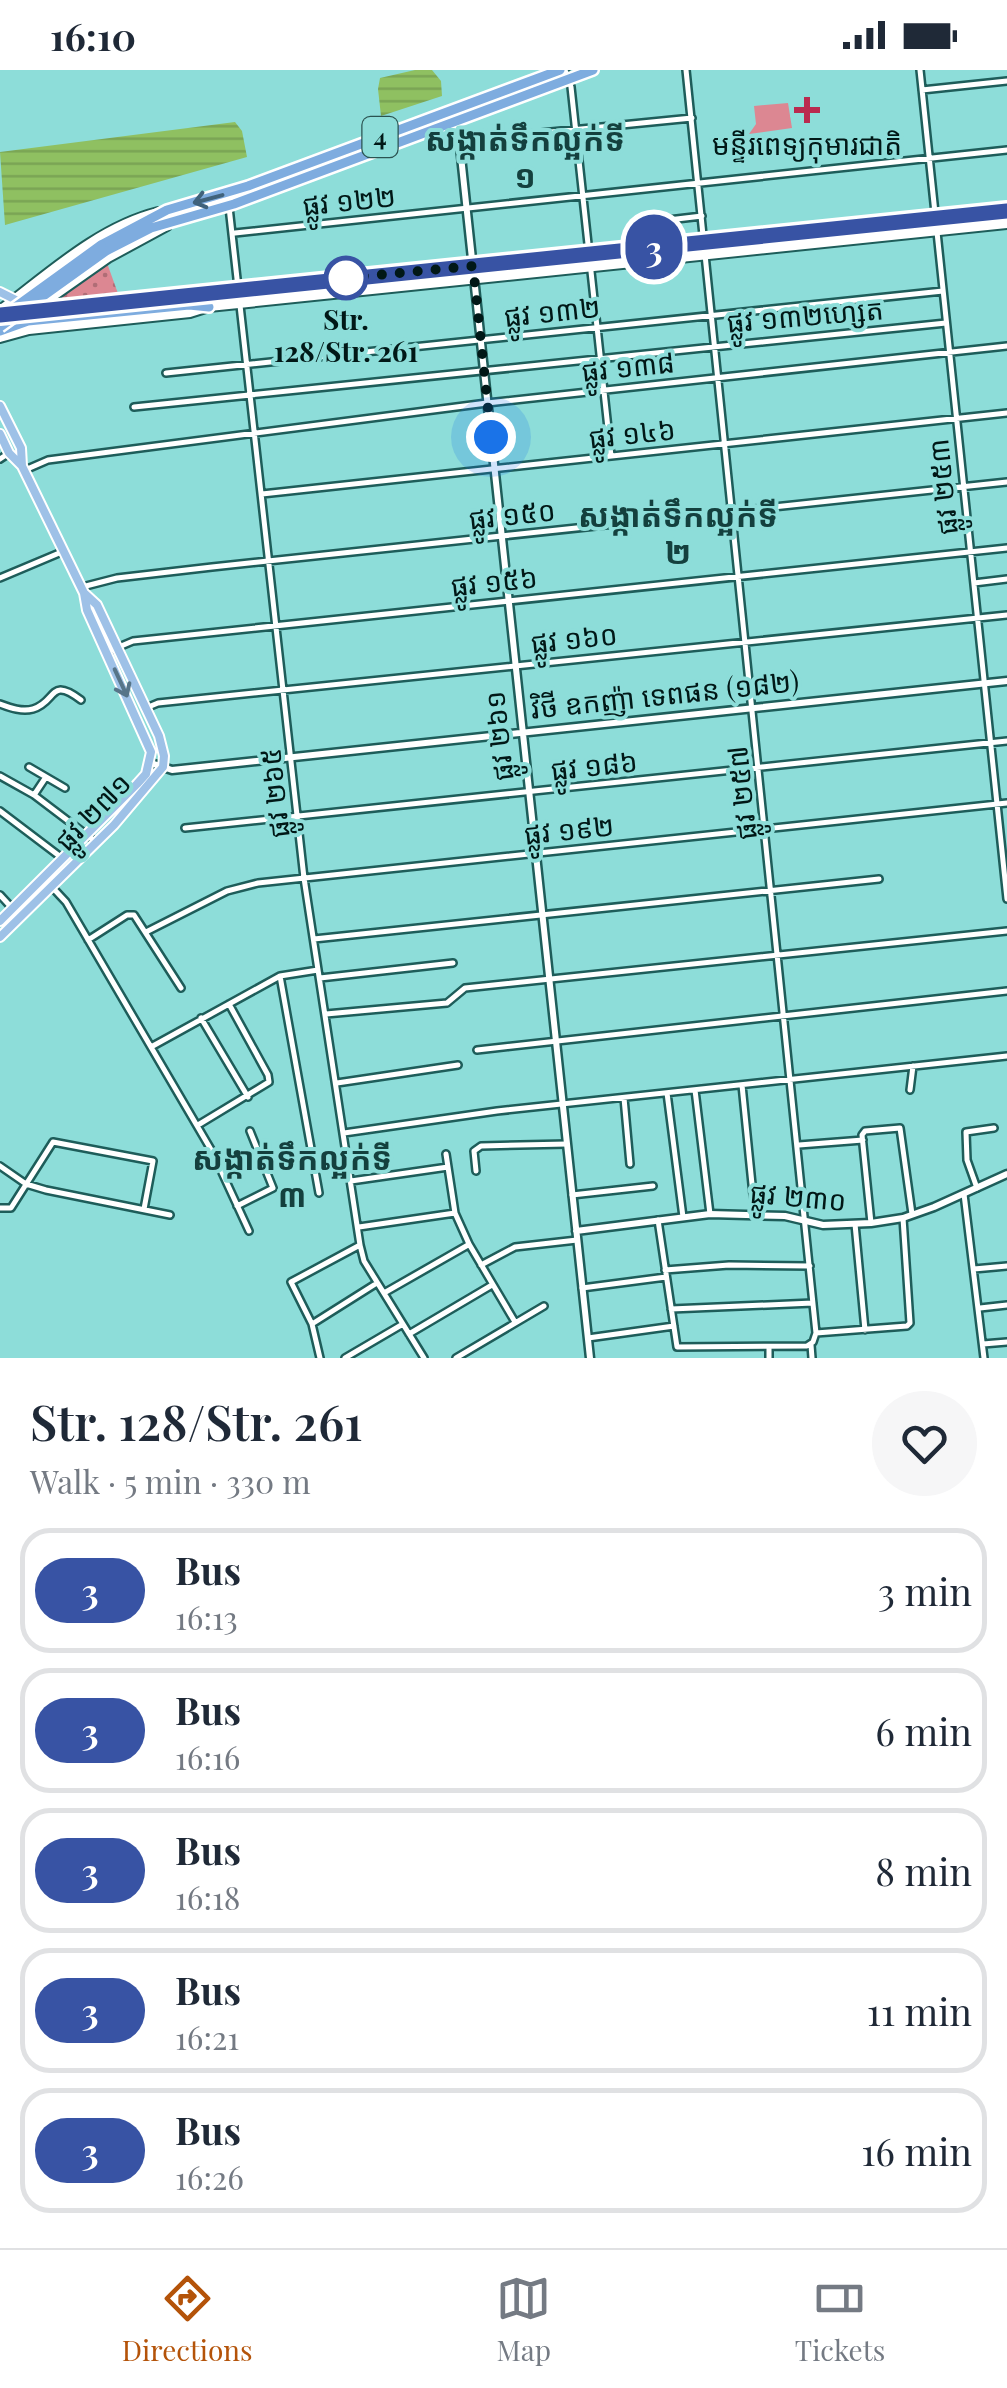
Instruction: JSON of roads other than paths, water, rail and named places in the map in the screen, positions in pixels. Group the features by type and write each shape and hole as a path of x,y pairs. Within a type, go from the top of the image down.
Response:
{"highway":[{"name":"4","path":"0,332 103,248 228,206 564,73 594,70"},
{"name":"4","path":"0,314 167,210 229,193 453,116"},
{"path":"0,332 28,321 189,305 209,307"}],"main road":[{"path":"0,314 42,278 116,228 167,210"},
{"path":"0,314 1007,211"},
{"path":"53,309 48,304 51,298 108,258 171,222"},
{"path":"0,332 1007,224"},
{"path":"42,278 42,294 51,298"},
{"path":"0,292 36,310"},
{"name":"ផ្លូវ ២៧១","path":"0,406 20,448 24,468 83,590 87,610 147,738 151,763 146,774 89,835 0,921"},
{"name":"ផ្លូវ ២៧១","path":"0,434 24,468"},
{"name":"ផ្លូវ ២៧១","path":"0,937 97,842 148,788 162,767 163,750 146,708 97,605 83,590"}],"street":[{"name":"ផ្លូវ ២៥៧","path":"686,70 816,1332"},
{"name":"ផ្លូវ ២៥៣","path":"920,70 1007,900"},
{"path":"564,73 576,130 612,456"},
{"path":"922,90 1007,81"},
{"name":"ផ្លូវ ២៦១","path":"453,116 467,208 590,1358"},
{"path":"459,141 692,118"},
{"name":"ផ្លូវ ១២២","path":"233,234 1007,150"},
{"name":"ផ្លូវ ២៦៥","path":"228,206 304,878 360,1244 364,1261 424,1358"},
{"path":"642,222 702,216"},
{"name":"ផ្លូវ ១៣២","path":"166,372 943,291"},
{"name":"ផ្លូវ ១៣២ហ្សេត","path":"134,407 946,323"},
{"name":"ផ្លូវ ១៣៨","path":"24,468 48,460 487,403 1007,346"},
{"name":"ផ្លូវ ១៤៦","path":"262,494 1007,413"},
{"path":"0,459 10,453"},
{"name":"ផ្លូវ ១៥០","path":"83,590 117,578 1007,482"},
{"name":"ផ្លូវ ១៥៦","path":"107,652 133,641 1007,548"},
{"path":"0,578 64,551"},
{"path":"974,583 1007,579"},
{"name":"ផ្លូវ ១៦០","path":"146,708 158,703 1007,615"},
{"name":"វិថី ឧកញ៉ា ទេពផន (១៨២)","path":"151,763 172,770 1007,682"},
{"path":"0,704 29,710 59,689 81,700"},
{"name":"ផ្លូវ ១៨៦","path":"185,828 1007,740"},
{"path":"29,767 65,788"},
{"path":"0,776 34,795 97,842"},
{"path":"34,795 46,778"},
{"name":"ផ្លូវ ១៩២","path":"146,932 234,888 1007,803"},
{"path":"0,811 64,860"},
{"path":"314,938 879,880"},
{"path":"52,887 66,902 198,1125 249,1231"},
{"path":"0,896 13,908"},
{"path":"88,940 131,914 181,988"},
{"path":"326,1014 447,1003 462,989 1007,932"},
{"path":"320,978 453,963"},
{"path":"151,1047 280,976 318,970"},
{"path":"280,976 319,1193"},
{"path":"477,1050 1007,990"},
{"path":"198,1125 270,1080 228,1003"},
{"path":"201,1018 248,1096"},
{"path":"344,1132 1007,1056"},
{"path":"336,1083 458,1065"},
{"path":"910,1090 913,1066"},
{"path":"742,1085 755,1214"},
{"path":"695,1090 710,1214"},
{"path":"667,1093 683,1217"},
{"path":"624,1098 630,1164"},
{"path":"871,1223 864,1131 900,1128 912,1215"},
{"path":"977,1188 967,1160 966,1132 994,1128"},
{"path":"237,1206 273,1188 250,1131"},
{"path":"798,1144 863,1140"},
{"path":"0,1208 11,1208 53,1142 148,1158 154,1164 144,1210"},
{"path":"476,1171 474,1151 481,1146 566,1144"},
{"path":"446,1154 455,1213 480,1265 515,1322"},
{"path":"0,1166 26,1184 170,1215"},
{"path":"352,1181 448,1167"},
{"name":"ផ្លូវ ២៣០","path":"577,1235 710,1214 785,1216 823,1225 871,1223 912,1215 1007,1174"},
{"path":"572,1194 653,1186"},
{"path":"964,1194 984,1358"},
{"path":"359,1227 455,1213"},
{"path":"812,1358 816,1332 907,1326 912,1320 902,1218"},
{"path":"658,1220 676,1345 680,1350 811,1345"},
{"path":"855,1224 866,1330"},
{"path":"480,1265 515,1247 577,1235"},
{"path":"320,1358 312,1324 291,1282 360,1244"},
{"path":"384,1293 469,1244"},
{"path":"582,1288 729,1264 810,1266"},
{"path":"974,1268 1007,1266"},
{"path":"312,1324 377,1282"},
{"path":"409,1334 492,1285"},
{"path":"671,1309 813,1303"},
{"path":"979,1308 1007,1305"},
{"path":"456,1358 544,1306"},
{"path":"345,1358 402,1324"},
{"path":"588,1338 674,1326"},
{"path":"983,1344 1007,1342"},
{"path":"769,1348 770,1358"}],"place":[{"name":"មន្ទីរពេទ្យកុមារជាតិ","path":"807,110"},
{"name":"Str. 128/Str. 261","path":"346,278"}],"district":[{"name":"សង្កាត់ទឹកល្អក់ទី ១","path":"525,158"},
{"name":"សង្កាត់ទឹកល្អក់ទី ២","path":"678,534"},
{"name":"សង្កាត់ទឹកល្អក់ទី ៣","path":"292,1178"}]}
